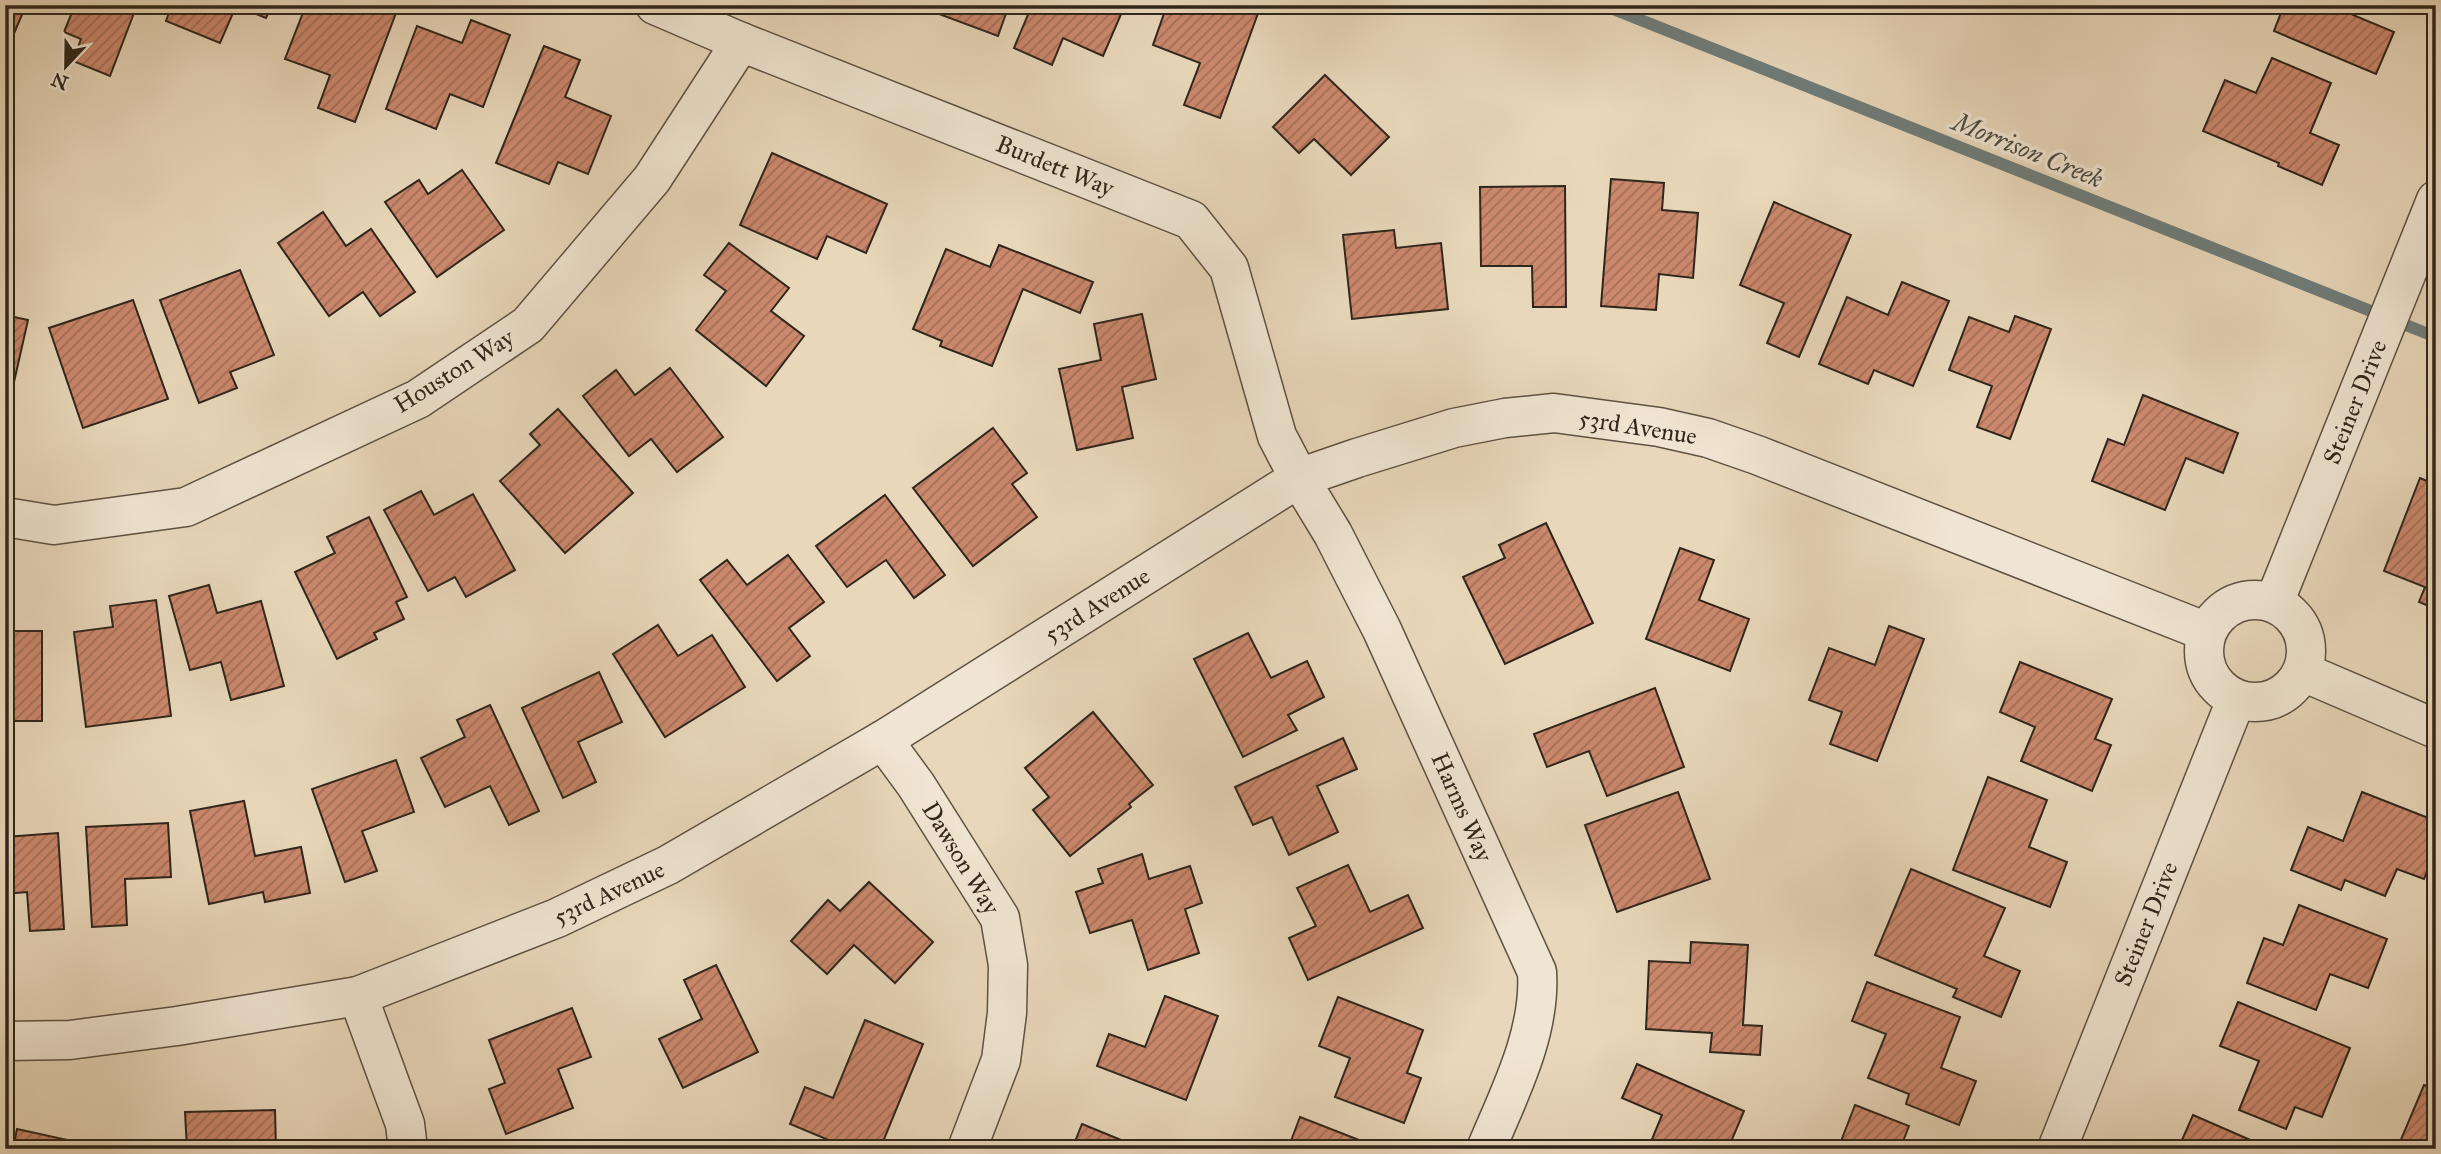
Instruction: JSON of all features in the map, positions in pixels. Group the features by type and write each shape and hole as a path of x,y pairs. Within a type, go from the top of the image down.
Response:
{"street":[{"name":"Burdett Way","path":"655,5 741,42 1191,220 1229,268 1278,436 1299,478"},
{"name":"Houston Way","path":"5,517 54,525 186,507 418,399 528,325 652,179 741,42"},
{"name":"Steiner Drive","path":"2274,603 2436,200"},
{"name":"53rd Avenue","path":"5,1041 71,1040 164,1028 358,996 557,918 668,865 883,740 1299,478 1454,428 1504,418 1554,413 1659,427 1708,438 2207,632"},
{"name":"Harms Way","path":"1299,478 1333,534 1382,631 1537,972 1538,995 1530,1034 1486,1149"},
{"path":"2248,600 2274,603 2296,620 2307,645 2303,672 2287,692 2263,703 2236,699 2215,683 2204,659 2207,632 2223,611 2235,605 2248,600"},
{"path":"2303,672 2436,729"},
{"name":"Steiner Drive","path":"2057,1149 2236,699"},
{"name":"Dawson Way","path":"883,740 916,785 1000,918 1008,965 1007,1013 1001,1060 967,1149"},
{"path":"358,996 405,1124 408,1149"}],"building":[{"path":"5,5 26,5 5,55"},
{"path":"75,5 137,5 110,76 73,61 81,39 64,32"},
{"path":"172,5 272,5 266,18 236,6 220,43 166,21"},
{"path":"306,5 399,5 355,122 318,108 330,75 285,59"},
{"path":"915,5 1009,5 998,36"},
{"path":"1032,5 1125,5 1103,56 1063,38 1052,65 1014,48"},
{"path":"1167,5 1261,5 1220,118 1184,105 1200,63 1153,45"},
{"path":"2284,5 2357,5 2353,15 2394,32 2376,74 2274,31"},
{"path":"471,20 510,35 483,107 450,94 436,129 386,109 417,26 462,43"},
{"path":"544,46 580,60 565,97 611,116 588,174 558,162 549,184 496,163"},
{"path":"2272,58 2331,83 2310,133 2339,145 2322,185 2278,166 2279,163 2203,131 2225,80 2256,93"},
{"path":"1325,75 1389,137 1351,175 1314,139 1299,153 1273,127"},
{"path":"772,153 887,204 866,253 827,236 817,259 740,225"},
{"path":"462,170 504,230 437,277 385,202 419,180 428,194"},
{"path":"1611,179 1664,183 1662,210 1698,213 1693,278 1659,274 1656,310 1601,306"},
{"path":"1565,186 1566,307 1533,307 1532,266 1481,266 1480,187"},
{"path":"1774,202 1851,235 1799,357 1767,343 1784,303 1740,285"},
{"path":"323,212 346,246 371,229 415,292 380,316 363,292 329,316 278,243"},
{"path":"1394,230 1396,248 1441,243 1448,309 1352,319 1343,235"},
{"path":"729,243 789,288 771,311 804,336 766,386 696,330 726,291 704,275"},
{"path":"999,245 1093,282 1080,313 1023,289 992,366 940,346 942,341 913,329 946,249 990,267"},
{"path":"240,270 274,355 230,372 237,388 199,403 160,300"},
{"path":"1902,282 1949,301 1913,386 1874,370 1868,384 1819,364 1847,297 1888,315"},
{"path":"133,300 168,399 83,428 49,328"},
{"path":"1142,314 1156,379 1122,387 1133,438 1077,450 1059,369 1101,360 1094,324"},
{"path":"5,315 28,320 7,413 5,412"},
{"path":"2015,316 2051,329 2010,439 1977,427 1992,386 1949,370 1969,317 2009,332"},
{"path":"670,368 723,437 677,472 651,439 629,456 583,396 616,370 635,395"},
{"path":"2143,395 2238,433 2223,473 2186,458 2165,510 2092,481 2108,439 2124,445"},
{"path":"558,409 633,493 565,553 500,481 540,445 530,434"},
{"path":"993,428 1027,473 1012,484 1037,517 973,566 913,488"},
{"path":"2420,478 2436,485 2436,609 2419,602 2425,587 2384,571"},
{"path":"421,491 434,515 473,494 515,570 466,597 455,577 428,591 384,510"},
{"path":"885,495 945,575 914,598 886,560 847,587 816,546"},
{"path":"369,517 407,597 396,602 404,619 374,633 377,639 337,659 295,572 335,553 327,537"},
{"path":"1546,523 1593,623 1505,664 1463,577 1505,558 1499,545"},
{"path":"1680,548 1714,560 1699,600 1749,619 1730,671 1646,639"},
{"path":"788,555 824,602 789,628 810,656 777,681 700,580 727,560 747,585"},
{"path":"209,585 217,613 261,601 284,686 231,700 221,662 190,670 169,596"},
{"path":"156,600 171,716 86,727 74,632 113,627 110,606"},
{"path":"658,625 678,656 712,635 745,687 665,737 613,654"},
{"path":"1889,626 1924,639 1877,761 1830,744 1842,712 1809,700 1829,648 1875,665"},
{"path":"5,631 42,631 42,721 5,721"},
{"path":"1248,633 1271,678 1307,661 1324,697 1288,715 1297,730 1243,757 1194,659"},
{"path":"2020,662 2112,699 2095,739 2111,745 2092,791 2021,761 2035,727 2000,712"},
{"path":"599,672 622,722 578,742 596,782 563,798 522,708"},
{"path":"1655,688 1684,767 1607,796 1589,751 1547,767 1534,734"},
{"path":"490,705 539,811 509,825 490,786 445,807 421,758 465,737 457,720"},
{"path":"1093,712 1153,785 1129,804 1131,807 1070,856 1033,810 1049,797 1025,768"},
{"path":"1343,738 1357,769 1317,786 1338,832 1289,855 1272,817 1253,825 1235,787"},
{"path":"396,760 414,812 362,831 377,871 345,882 312,789"},
{"path":"1988,777 2047,800 2029,847 2067,862 2050,907 1953,870"},
{"path":"1678,792 1710,879 1617,912 1585,825"},
{"path":"2362,792 2436,821 2436,848 2424,879 2397,869 2385,896 2345,880 2341,890 2291,870 2308,827 2343,841"},
{"path":"244,801 255,856 301,847 310,893 265,902 263,892 209,904 190,811"},
{"path":"168,823 171,877 125,879 127,925 92,927 86,827"},
{"path":"58,833 64,929 30,931 27,892 5,894 5,837"},
{"path":"1142,854 1149,879 1190,866 1202,903 1185,909 1199,953 1148,970 1132,920 1090,933 1076,892 1103,883 1098,869"},
{"path":"1348,865 1370,912 1408,895 1423,928 1308,980 1289,938 1316,926 1297,888"},
{"path":"1911,869 2005,908 1984,956 2020,971 2001,1017 1953,997 1957,989 1875,955"},
{"path":"869,882 933,942 895,983 854,945 827,974 791,941 828,900 840,911"},
{"path":"2299,905 2387,939 2368,988 2330,974 2316,1010 2247,983 2264,938 2283,945"},
{"path":"1691,942 1748,945 1743,1025 1762,1026 1760,1055 1710,1052 1712,1033 1646,1029 1649,961 1690,963"},
{"path":"716,965 758,1052 683,1088 659,1039 702,1019 684,980"},
{"path":"1867,982 1960,1017 1941,1068 1976,1081 1959,1125 1906,1104 1909,1094 1868,1078 1886,1034 1852,1021"},
{"path":"1165,996 1218,1016 1186,1100 1097,1066 1109,1034 1145,1047"},
{"path":"1338,997 1423,1030 1407,1073 1421,1078 1404,1123 1335,1097 1350,1058 1319,1046"},
{"path":"2238,1002 2350,1048 2322,1117 2295,1107 2286,1129 2239,1110 2259,1061 2220,1046"},
{"path":"572,1008 591,1057 558,1069 573,1108 506,1134 489,1089 505,1083 489,1040"},
{"path":"865,1020 923,1044 880,1149 850,1149 790,1124 805,1087 833,1098"},
{"path":"1637,1064 1744,1111 1728,1149 1648,1149 1662,1115 1622,1098"},
{"path":"2424,1085 2436,1090 2436,1149 2397,1149"},
{"path":"1855,1105 1909,1126 1900,1149 1838,1149"},
{"path":"275,1110 276,1149 187,1149 185,1112"},
{"path":"2193,1115 2271,1149 2178,1149"},
{"path":"1300,1117 1382,1149 1288,1149"},
{"path":"1082,1124 1143,1149 1072,1149"},
{"path":"17,1129 99,1147 13,1149"}],"waterway":[{"name":"Morrison Creek","path":"1603,5 2436,337"}]}
